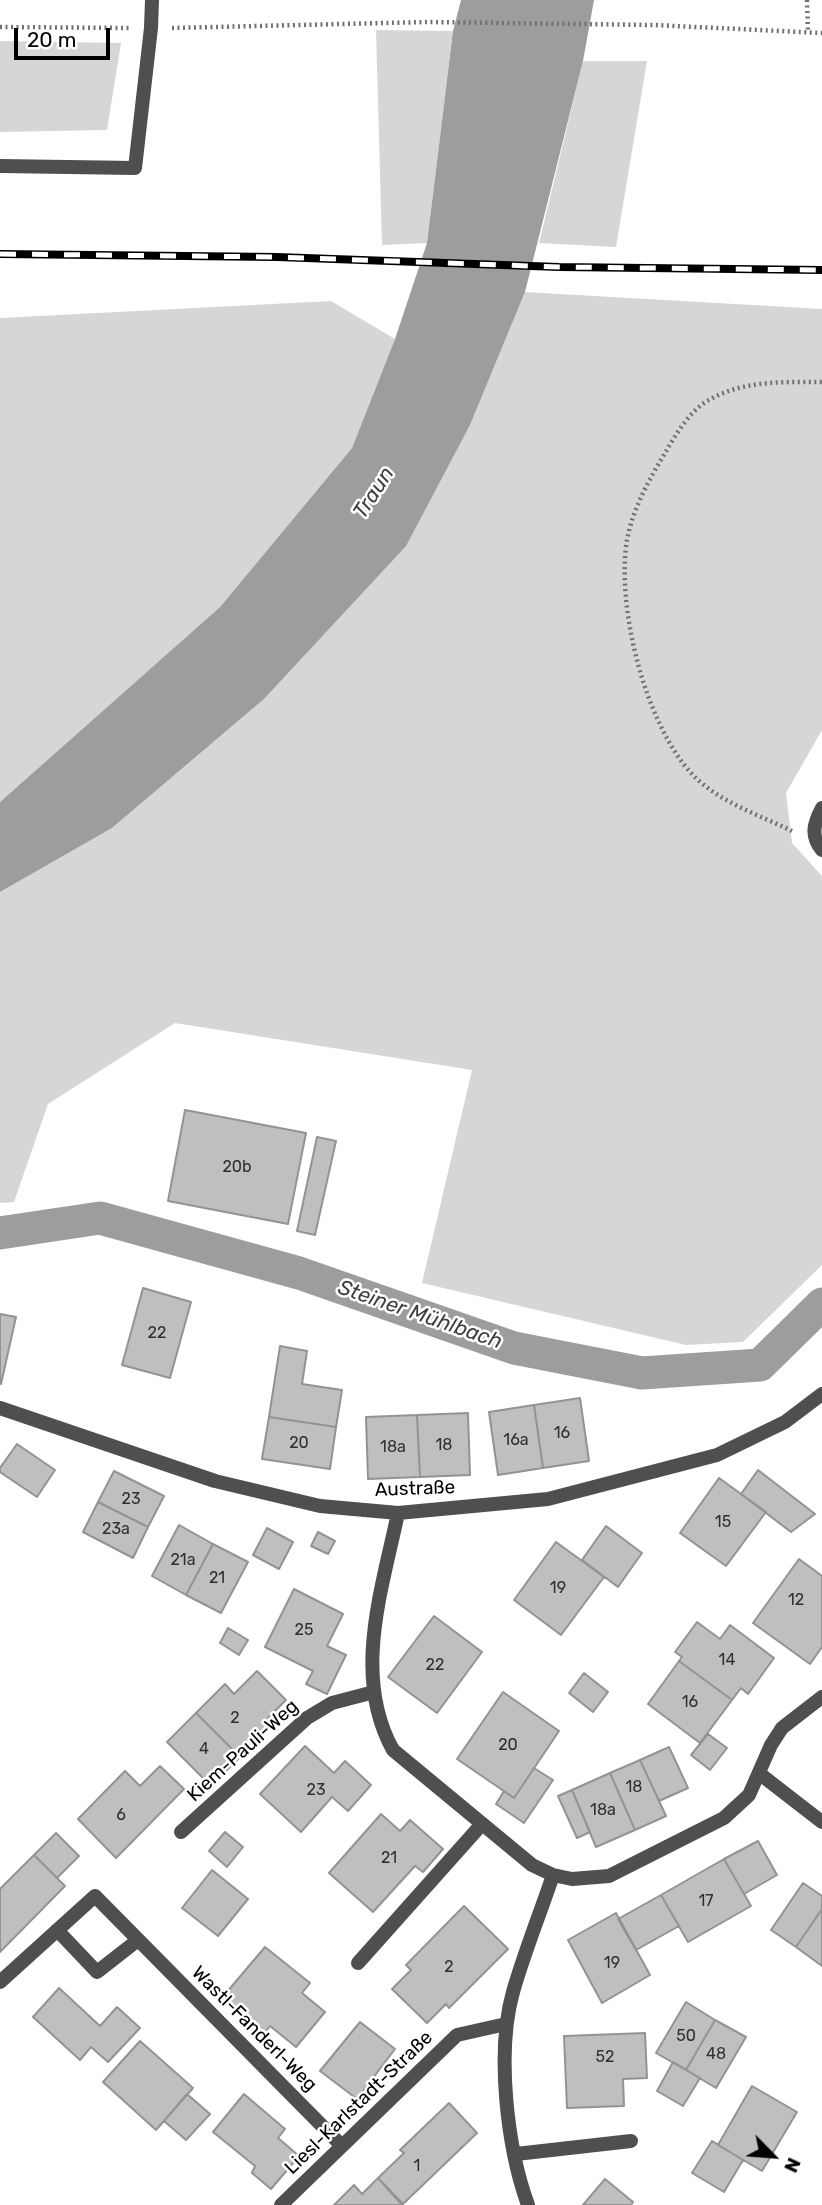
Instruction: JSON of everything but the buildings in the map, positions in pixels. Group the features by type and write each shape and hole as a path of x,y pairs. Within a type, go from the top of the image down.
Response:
{"street":[{"path":"0,166 135,168 152,0"},
{"path":"819,847 813,825 822,808"},
{"name":"Austraße","path":"0,1408 215,1481 320,1506 398,1513 548,1499 717,1455 785,1422 822,1394"},
{"path":"398,1513 374,1630 372,1658 376,1712 383,1733 393,1751 532,1865 553,1875 572,1879 609,1876 724,1818 749,1795 771,1745 782,1728 822,1697"},
{"name":"Kiem-Pauli-Weg","path":"181,1832 307,1718 331,1703 374,1692"},
{"path":"760,1774 822,1822"},
{"path":"358,1963 482,1824"},
{"path":"528,2205 505,2090 506,2024 512,1993 553,1875"},
{"name":"Wastl-Fanderl-Weg","path":"0,1982 95,1896 342,2146"},
{"path":"57,1930 97,1972 138,1940"},
{"name":"Liesl-Karlstadt-Straße","path":"281,2205 457,2035 506,2024"},
{"path":"516,2154 631,2141"}],"path":[{"path":"807,0 808,33"},
{"path":"0,27 151,28 427,23 654,25 822,33"},
{"path":"819,847 717,794 693,775 670,747 660,727 639,666 625,604 625,568 628,538 644,488 678,431 703,404 744,386 779,382 822,382"}],"shaded area":[{"path":"376,30 453,31 427,243 382,245"},
{"path":"0,41 121,43 107,130 0,132"},
{"path":"583,61 647,61 616,247 539,243"},
{"path":"525,292 822,309 822,730 786,793 792,843 822,876 822,1265 743,1342 686,1345 422,1283 472,1070 175,1023 48,1104 14,1202 0,1203 0,892 112,828 264,699 405,546 470,425"},
{"path":"331,301 395,339 352,448 220,607 0,802 0,318"}],"water":[{"name":"Traun","path":"461,0 594,0 583,61 525,292 470,425 406,546 264,699 112,828 0,892 0,802 220,607 352,448 395,339 427,243 453,31"}],"waterway":[{"name":"Steiner Mühlbach","path":"0,1233 100,1218 299,1273 514,1348 642,1373 760,1365 822,1304"}],"railway":[{"path":"0,254 277,257 559,267 822,270"}]}
